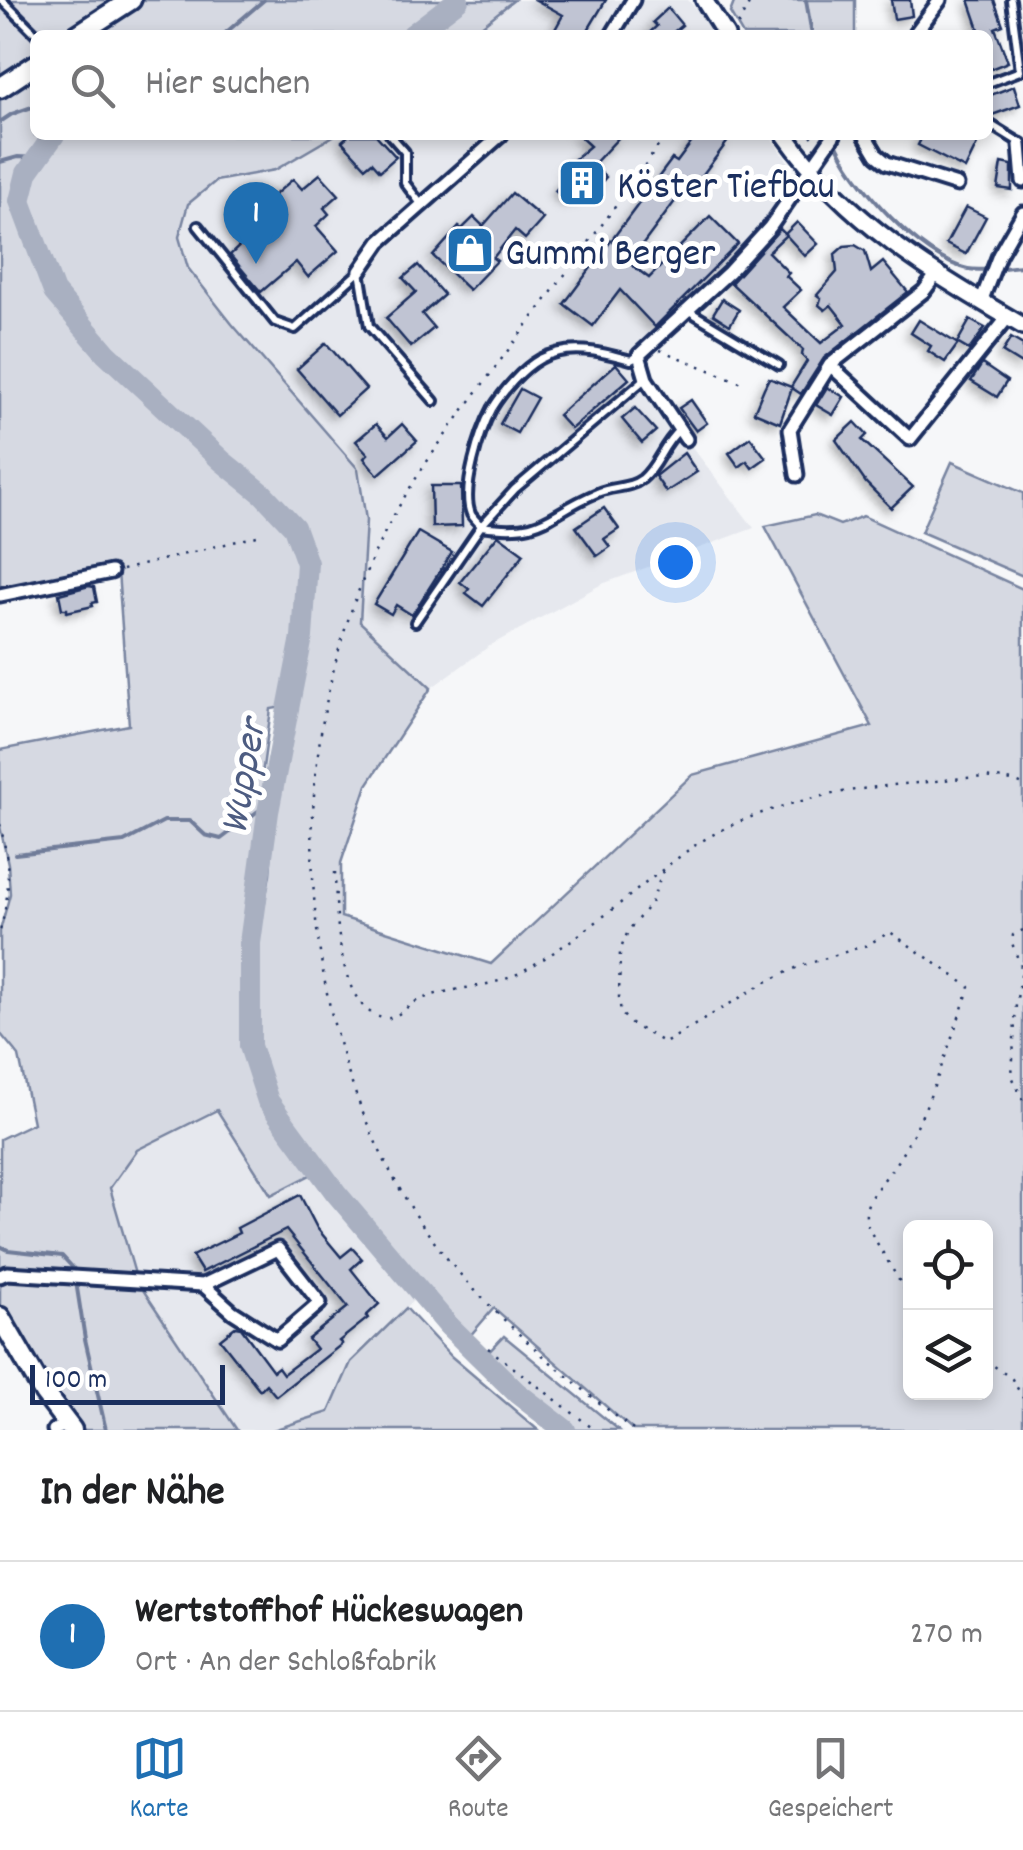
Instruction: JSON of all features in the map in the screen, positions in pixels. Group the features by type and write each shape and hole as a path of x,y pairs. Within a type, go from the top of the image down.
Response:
{"main road":[{"path":"84,30 131,0"},
{"path":"0,88 30,68"},
{"path":"0,1317 65,1428"}],"street":[{"path":"615,30 633,0"},
{"path":"704,0 723,30"},
{"path":"917,30 929,6 940,0"},
{"path":"360,271 380,242 495,140"},
{"path":"789,140 872,230 936,275 1023,326"},
{"path":"683,434 646,378 640,355 770,228 830,140"},
{"path":"868,140 887,163 957,185"},
{"path":"1021,144 1023,181"},
{"path":"981,302 999,255 1023,214"},
{"path":"797,475 790,428 830,365 924,291 936,275"},
{"path":"830,365 910,438 1008,317"},
{"path":"0,595 111,572"},
{"path":"0,1276 204,1285 278,1249 320,1303 277,1340 233,1312 204,1285"}],"lane":[{"path":"2,0 33,30"},
{"path":"993,80 1020,71 1011,0"},
{"path":"993,126 1021,144"},
{"path":"395,140 406,152 405,183 421,205"},
{"path":"198,226 276,322 295,329 360,271"},
{"path":"360,271 369,326 434,402"},
{"path":"689,311 779,364"},
{"path":"640,355 631,360 593,350 567,351 541,358 512,382 491,411 467,486 471,514 481,526 539,526 595,493 637,482 652,469 663,446 683,434"},
{"path":"415,622 481,526 516,489 646,378"}],"path":[{"path":"737,30 750,0"},
{"path":"633,1430 522,1336 481,1294 454,1266 405,1195 352,1086 325,991 317,935 313,852 318,760 334,670 365,575 386,528 438,447 662,140"},
{"path":"816,140 824,149"},
{"path":"654,340 662,353 742,383"},
{"path":"111,572 261,535"},
{"path":"335,872 336,916 352,986 361,1004 374,1016 389,1019 402,1014 416,1000 518,974 566,946 613,906 720,831 831,794 892,784 972,778 1010,780 1023,785"},
{"path":"0,824 10,894 0,932"},
{"path":"663,871 651,903 628,931 620,951 619,997 621,1013 632,1024 665,1042 764,983 798,967 867,945 890,932 970,987 926,1103 890,1173 865,1210 864,1219 903,1287"},
{"path":"1023,930 1014,935 1012,943 1022,970 1012,1076 1023,1101"},
{"path":"488,1348 595,1430"},
{"path":"993,1364 1004,1370 1023,1398"}],"shaded area":[{"path":"0,0 514,0 476,30 30,30 30,67 0,81"},
{"path":"514,0 688,0 706,20 709,30 476,30"},
{"path":"735,0 855,0 855,30 740,30 730,13"},
{"path":"30,76 30,140 326,140 275,170 216,181 188,204 179,237 188,268 358,469 366,520 360,622 431,688 367,785 341,863 341,917 491,964 692,775 872,726 765,526 815,515 840,525 863,516 1023,589 1023,1430 633,1430 494,1308 468,1338 362,1221 326,1167 271,1195 217,1110 137,1150 110,1188 137,1281 237,1430 72,1430 0,1317 0,1139 33,1123 19,1056 0,1033 0,931 10,894 0,826 0,750 129,725 118,571 0,592 0,98","holes":["283,707 270,874 261,923 274,797 262,775 271,709"]},
{"path":"326,140 773,140 792,167 792,177 779,202 786,205 770,228 640,355 646,379 754,528 602,584 491,645 431,688 359,622 366,520 232,324 188,268 179,237 188,204 216,181 275,170"},
{"path":"952,462 1023,493 1023,576 921,532"},
{"path":"218,1110 271,1195 326,1167 362,1221 423,1291 351,1362 329,1412 273,1430 237,1430 137,1281 110,1188 137,1150"},
{"path":"406,1308 452,1357 538,1430 273,1430 329,1412 351,1362"},
{"path":"504,1336 619,1430 576,1430 502,1373 485,1356"}],"building":[{"path":"536,0 606,0 588,30 555,30 563,15"},
{"path":"891,0 910,0 912,16 894,19"},
{"path":"969,0 994,0 1003,25 995,28 1008,62 993,68 993,30 979,30"},
{"path":"668,8 682,25 676,30 653,30 657,26 653,22"},
{"path":"1014,86 1020,105 993,115 993,94"},
{"path":"381,140 396,157 380,171 372,162 366,167 342,141"},
{"name":"Köster Tiefbau","path":"583,140 616,140 593,165 606,177 593,192 588,188 579,198 566,201 555,191 570,173 564,168 590,146"},
{"path":"693,140 728,141 698,181 693,177 629,263 649,278 710,216 738,244 655,327 620,290 593,326 564,304 672,159 677,162"},
{"path":"920,140 979,140 965,169 918,145"},
{"path":"1002,163 1012,165 1012,190 998,188"},
{"path":"320,174 339,195 324,208 329,214 316,226 338,251 308,277 296,262 261,292 230,255 280,208 271,198 293,179 302,189"},
{"path":"512,193 543,219 525,239 515,230 493,258 497,261 469,290 433,256 459,227 462,229 474,217 483,226"},
{"path":"966,207 986,217 966,254 946,244"},
{"path":"797,222 818,244 805,256 785,234"},
{"path":"780,229 786,235 768,252 801,290 783,307 821,343 846,324 831,305 825,310 819,305 821,298 817,295 837,272 835,254 844,246 855,245 865,251 871,272 883,262 908,292 824,358 801,394 792,388 780,423 754,412 764,388 769,378 791,387 807,361 803,350 731,283"},
{"path":"418,265 444,295 422,314 434,328 411,347 386,318 416,292 403,278"},
{"path":"722,299 739,310 730,325 713,314"},
{"path":"919,320 958,344 945,362 928,351 931,346 911,333"},
{"path":"970,320 985,328 969,350 957,343"},
{"path":"1011,338 1023,345 1023,365 1002,352"},
{"path":"326,343 366,389 337,415 297,369"},
{"path":"616,364 629,379 571,429 558,415"},
{"path":"982,364 1007,381 997,397 971,381"},
{"path":"827,387 844,397 833,415 816,405"},
{"path":"520,389 537,398 517,433 500,424"},
{"path":"691,400 707,423 696,431 679,408"},
{"path":"635,408 656,431 642,443 622,419"},
{"path":"855,422 867,435 862,440 913,487 891,508 866,483 836,440"},
{"path":"376,424 388,437 402,424 417,441 378,475 364,458 368,454 356,441"},
{"path":"750,437 766,458 752,468 747,461 739,467 729,453"},
{"path":"684,453 697,472 666,492 655,476"},
{"path":"431,486 461,486 462,526 432,527"},
{"path":"604,508 619,529 604,539 610,547 597,556 576,527"},
{"path":"418,532 452,552 412,615 396,605 391,614 374,604"},
{"path":"498,535 524,554 483,606 466,593 469,589 460,582"},
{"path":"94,587 97,602 93,606 67,612 62,609 59,594"},
{"path":"300,1195 317,1228 341,1257 352,1248 362,1259 351,1269 379,1304 339,1341 342,1344 276,1396 266,1384 260,1390 220,1339 235,1327 241,1328 273,1371 278,1367 283,1374 316,1349 308,1339 348,1307 286,1230 202,1272 192,1256 239,1233 237,1228"}],"waterway":[{"path":"229,30 264,0"},
{"name":"Wupper","path":"419,30 458,0"},
{"path":"806,0 811,30"},
{"path":"0,122 30,108"},
{"name":"Wupper","path":"50,140 27,173 20,201 54,292 106,353 263,494 294,527 307,563 302,637 268,812 250,943 250,1046 268,1101 336,1193 448,1325 517,1393 565,1430"},
{"path":"835,140 872,197 930,251 968,269 1023,266"},
{"path":"0,162 18,157 39,158"},
{"path":"15,854 124,842 164,821 190,821 205,835 221,839 258,811 268,812"},
{"path":"0,1246 62,1256 74,1269 106,1430"}],"place":[{"name":"Köster Tiefbau","path":"582,183"},
{"name":"Gummi Berger","path":"470,250"},
{"name":"Wertstoffhof Hückeswagen","path":"256,264"}]}
